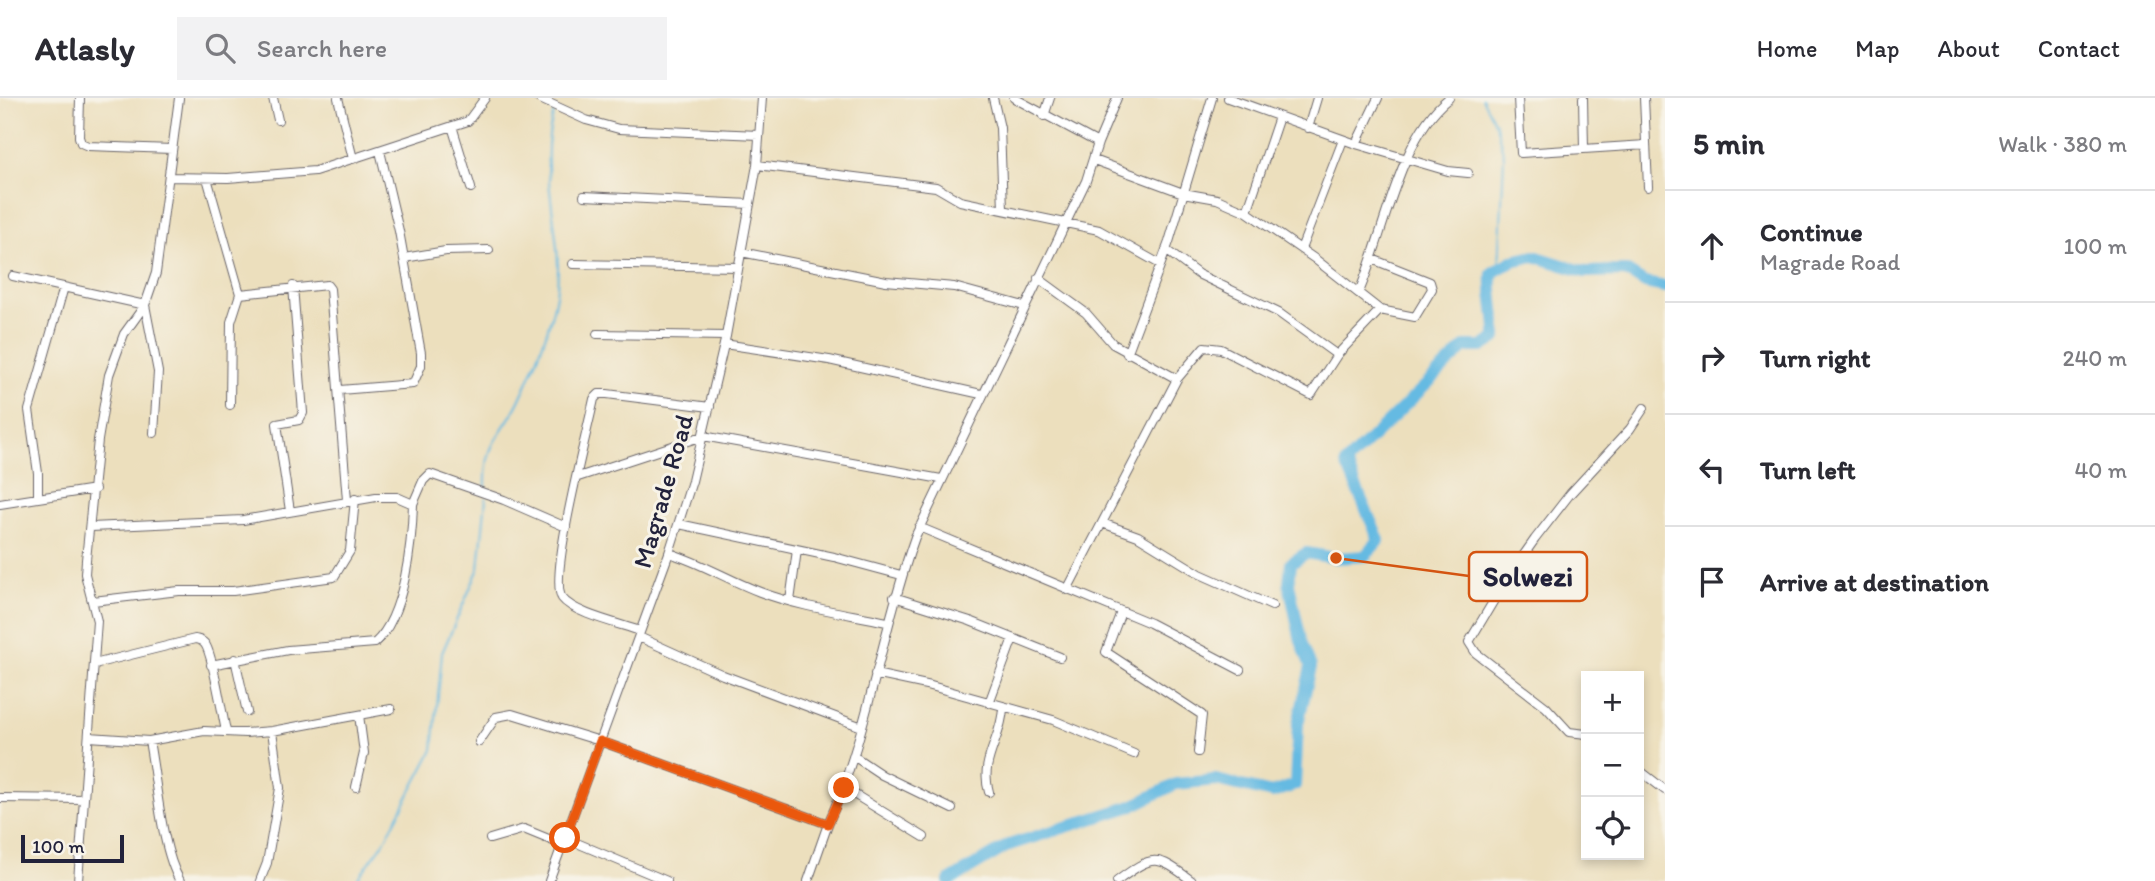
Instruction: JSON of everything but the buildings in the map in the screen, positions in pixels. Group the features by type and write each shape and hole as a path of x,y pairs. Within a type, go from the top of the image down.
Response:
{"street":[{"path":"80,98 81,143 172,149"},
{"path":"78,881 97,621 85,574 98,440 108,375 124,334 145,305 156,273 179,98"},
{"path":"273,98 278,120"},
{"path":"338,98 353,159"},
{"path":"169,177 207,178 315,171 468,121 485,98"},
{"path":"538,98 602,126 619,130 759,135"},
{"name":"Magrade Road","path":"548,881 680,524 725,340 757,165 762,98"},
{"path":"993,98 1000,128 1003,209"},
{"path":"1014,98 1098,143"},
{"path":"1044,116 1050,98"},
{"path":"808,881 855,757 887,622 919,527 1066,222 1094,160 1098,143 1117,98"},
{"path":"1127,354 1167,250 1212,98"},
{"path":"1228,98 1343,140 1468,173"},
{"path":"1308,128 1317,98"},
{"path":"1356,144 1378,98"},
{"path":"1359,292 1408,158 1435,111 1449,98"},
{"path":"1518,98 1521,153 1646,145"},
{"path":"1583,98 1584,148"},
{"path":"1644,98 1648,187"},
{"path":"1247,212 1279,117"},
{"path":"452,126 471,188"},
{"path":"1301,249 1343,140"},
{"path":"340,390 405,386 417,379 421,353 404,258 380,151"},
{"path":"1094,160 1183,193 1217,199 1247,212 1301,249 1380,310 1415,317 1432,286 1372,259"},
{"path":"757,165 927,185 960,201 1109,233 1160,264"},
{"path":"207,178 240,294 231,322 230,405"},
{"path":"584,196 750,204"},
{"path":"404,258 446,251 489,250"},
{"path":"1167,250 1198,274 1279,313 1337,355"},
{"path":"741,252 886,281 954,287 1024,306"},
{"path":"573,264 738,267"},
{"path":"13,276 145,305"},
{"path":"1038,278 1086,313 1113,344 1177,379"},
{"path":"93,601 179,591 233,591 334,577 350,551 351,499 330,289 321,284 240,294"},
{"path":"290,511 277,424 299,419 303,413 293,286"},
{"path":"38,497 38,473 30,410 64,288"},
{"path":"145,305 158,372 154,433"},
{"path":"1067,590 1177,379 1197,353 1212,346 1311,395 1337,355 1380,310"},
{"path":"597,334 725,340 981,394"},
{"path":"710,407 607,394 596,396 566,527 559,586 561,597 585,612 639,634 723,675 862,727"},
{"path":"1581,733 1569,732 1546,707 1476,653 1469,642 1506,580 1535,539 1570,494 1630,429 1644,408"},
{"path":"578,477 703,436 941,479"},
{"path":"211,665 288,650 375,643 394,612 402,585 413,504 423,481 430,474 504,500 566,527"},
{"path":"0,504 95,489"},
{"path":"91,527 243,520 351,499 397,497 413,504"},
{"path":"1102,523 1138,536 1200,574 1272,606"},
{"path":"680,524 901,575"},
{"path":"919,527 1182,638 1240,670"},
{"path":"790,601 797,550"},
{"path":"669,554 703,564 748,587 790,601 887,622"},
{"path":"894,597 970,621 1060,657"},
{"path":"1121,612 1106,652 1202,715 1198,752"},
{"path":"989,704 1013,638"},
{"path":"94,664 195,639 205,644 226,731"},
{"path":"235,659 247,712"},
{"path":"875,674 931,686 1053,720 1134,754"},
{"path":"989,792 985,770 990,748 1001,729 1003,708"},
{"path":"89,737 149,741 183,733 272,731 391,709"},
{"path":"478,742 496,718 512,714 600,741 828,824"},
{"path":"356,787 364,752 359,715"},
{"path":"260,881 267,863 281,776 272,731"},
{"path":"149,741 164,822 167,855 180,881"},
{"path":"855,757 882,775 952,809"},
{"path":"1644,774 1665,790"},
{"path":"844,788 924,837"},
{"path":"0,798 84,799"},
{"path":"490,839 524,829 667,881"},
{"path":"1117,881 1138,864 1151,860 1163,863 1192,881"}],"waterway":[{"path":"1482,98 1496,125 1504,156 1499,269"},
{"path":"486,489 491,449 530,376 546,335 556,295 557,249 548,155 549,132 555,109"},
{"path":"949,881 1009,845 1132,806 1176,784 1216,780 1272,793 1295,785 1298,724 1311,667 1301,641 1289,584 1291,563 1306,553 1336,558 1365,556 1379,540 1346,463 1465,347 1482,347 1496,338 1492,273 1512,261 1534,256 1585,272 1626,271 1645,283 1665,287"},
{"path":"356,881 383,844 433,750 442,653 479,568 486,498"}],"place":[{"name":"Solwezi","path":"1336,558"}],"route":[{"path":"565,838 600,741 828,824 844,788"}]}
